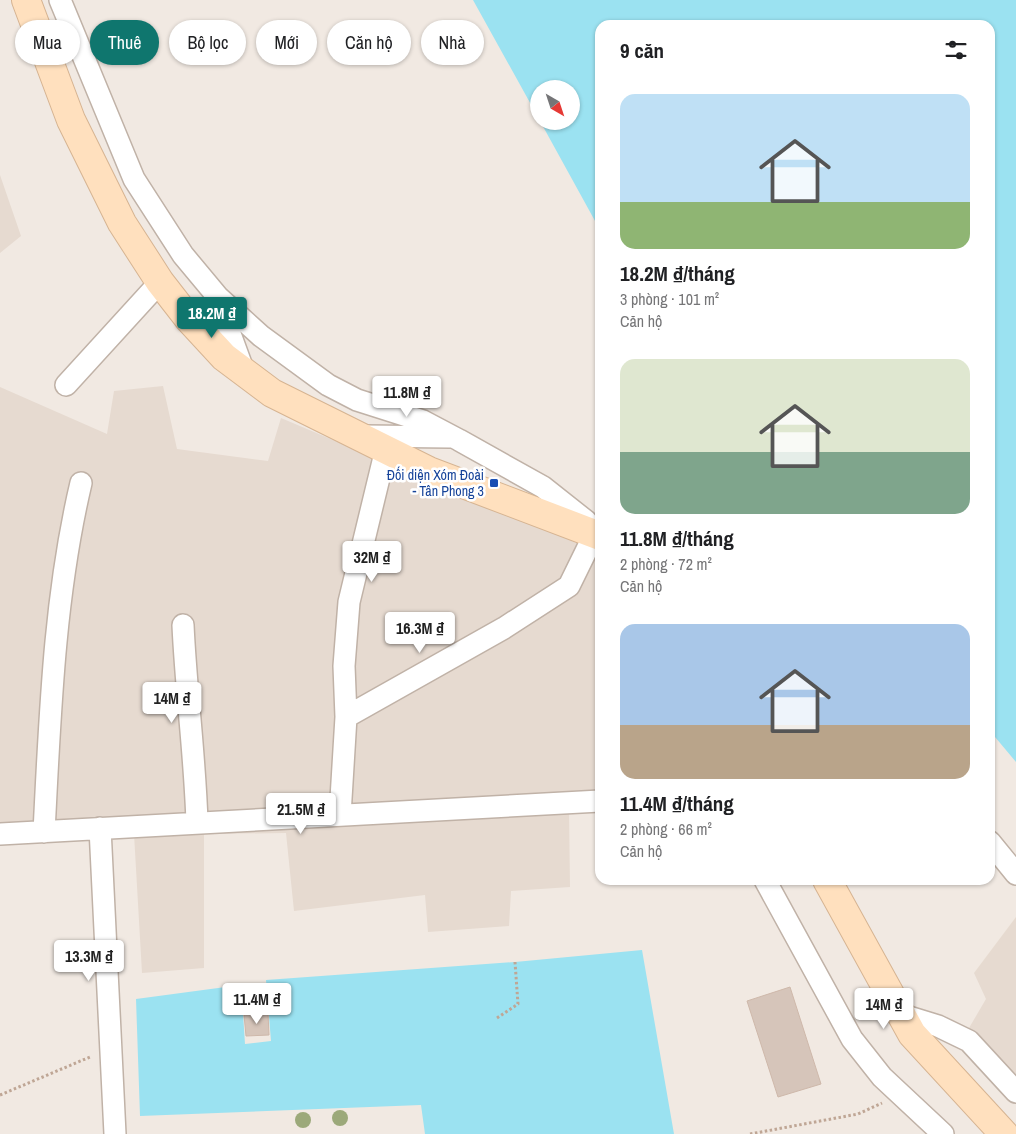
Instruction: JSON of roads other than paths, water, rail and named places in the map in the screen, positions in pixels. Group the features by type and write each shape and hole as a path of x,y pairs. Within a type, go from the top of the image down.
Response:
{"main road":[{"path":"26,0 71,120 122,223 160,282 188,318 224,357 272,393 430,471 595,534"},
{"path":"833,891 912,1034 1004,1134"}],"street":[{"path":"60,0 134,178 183,255 215,293 261,336 328,385 357,400 423,421 453,437 543,487 586,521 595,532"},
{"path":"66,385 160,282"},
{"path":"215,293 244,372"},
{"path":"361,436 453,437"},
{"path":"340,815 346,717 344,666 349,602 386,449"},
{"path":"44,832 51,708 68,538 81,484"},
{"path":"346,717 504,628 569,586 595,540"},
{"path":"183,624 185,684 195,760 197,823"},
{"path":"0,834 595,801"},
{"path":"100,828 115,1134"},
{"path":"995,848 1016,874"},
{"path":"768,885 852,1039 882,1077 943,1134"},
{"path":"900,1014 946,1030 969,1041 1016,1092"}],"water":[{"path":"473,0 1016,0 1016,762 995,737 995,20 595,20 595,221 545,130 580,130 580,80 530,80 530,103"},
{"path":"642,950 674,1134 425,1134 421,1105 140,1116 136,999 248,984 251,1012 243,1013 245,1044 271,1041 266,980 515,962"}],"place":[{"name":"Đối diện Xóm Đoài - Tân Phong 3","path":"494,483"}]}
